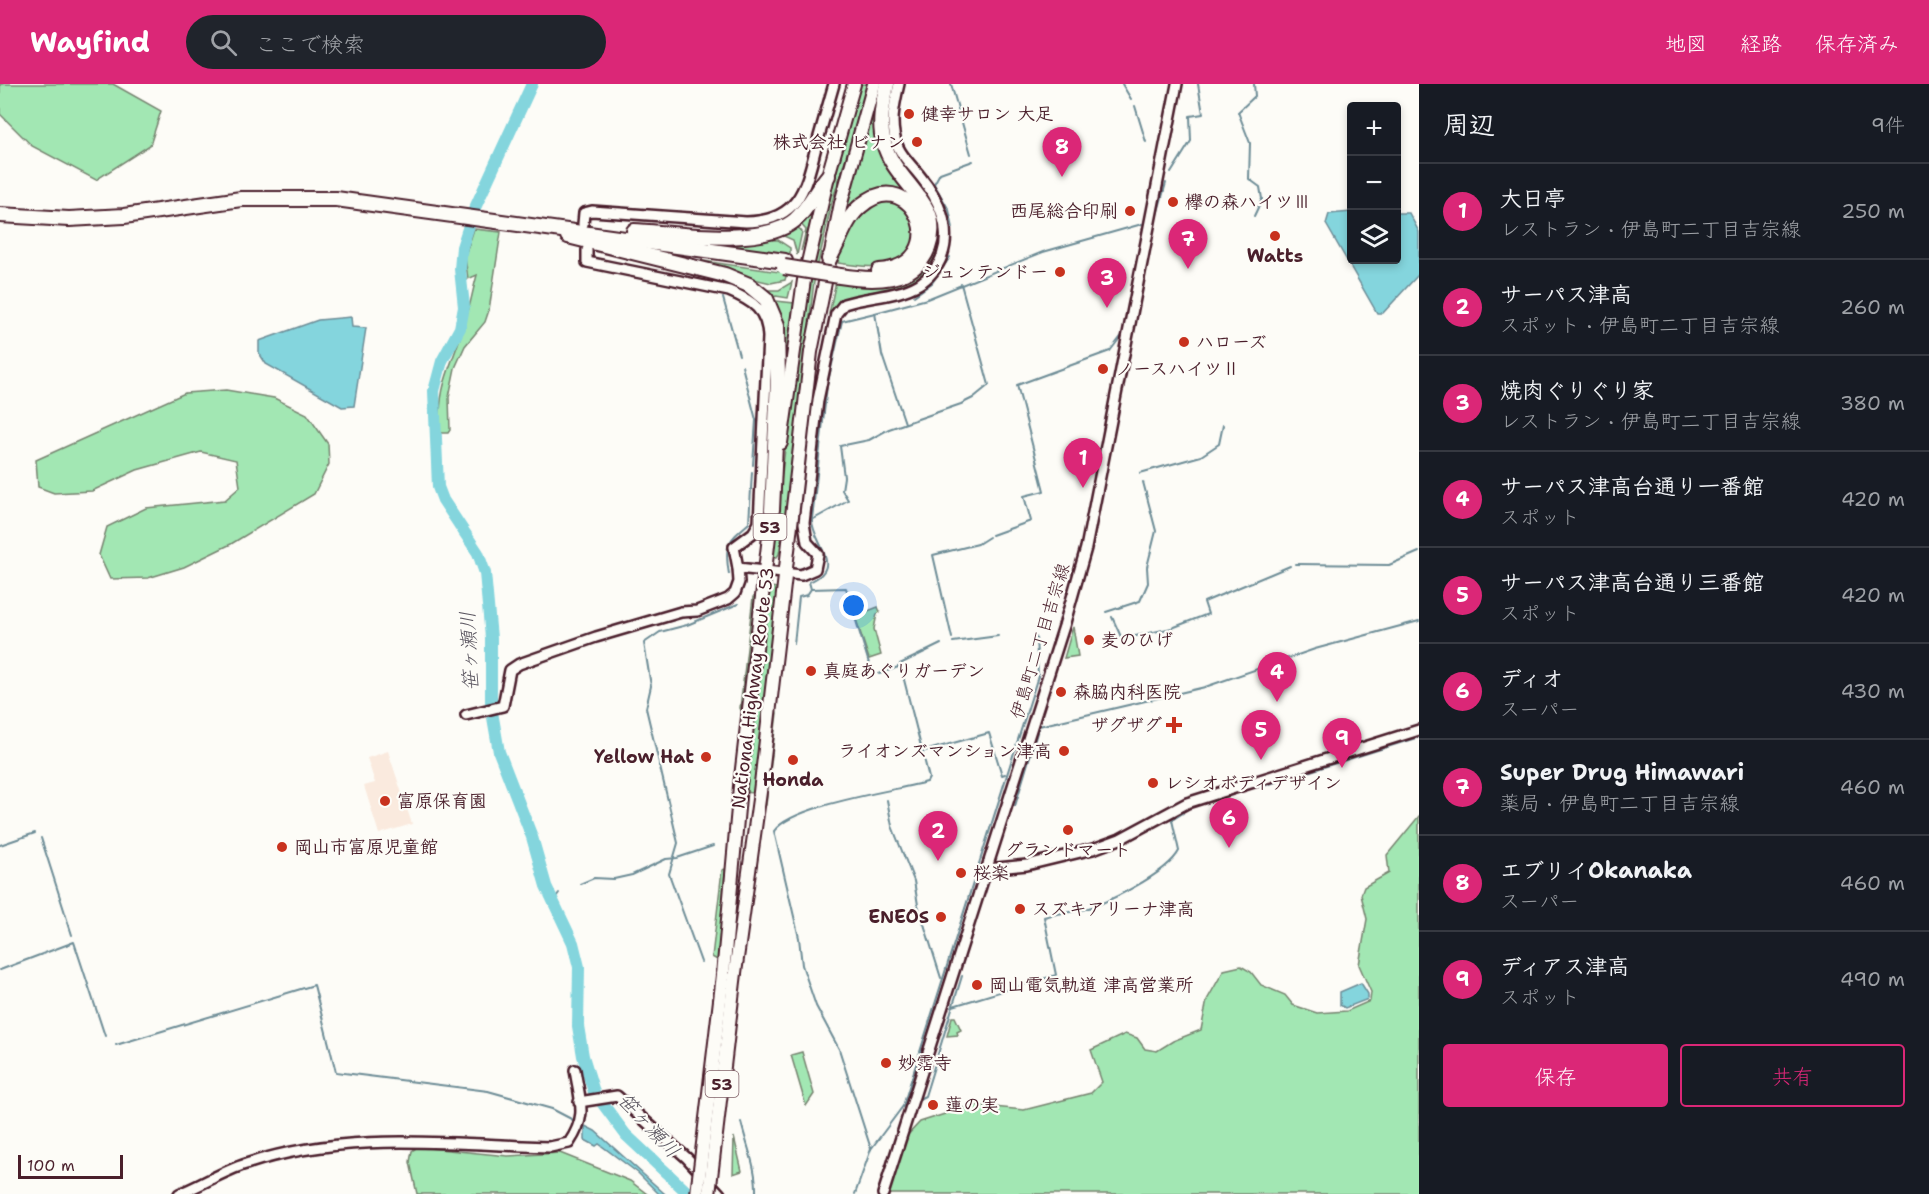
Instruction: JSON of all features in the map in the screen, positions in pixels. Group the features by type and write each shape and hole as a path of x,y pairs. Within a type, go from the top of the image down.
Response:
{"highway":[{"name":"National Highway Route 53","path":"709,1194 729,974 740,786 772,510 800,304 828,176 854,84"},
{"name":"National Highway Route 53","path":"697,1194 729,974 760,792 812,352 829,259 874,84"},
{"path":"0,215 69,219 262,199 336,199 840,272 872,280 901,275 919,262 930,242 929,215 894,165 884,143 881,111 887,84"},
{"path":"559,231 729,235 771,232 793,222 804,212 828,176"},
{"path":"829,259 853,214 870,200 889,195 906,201 914,208 920,218 922,230 919,247 906,261 885,270 840,272"},
{"path":"0,221 70,225 121,223 242,205 379,207"},
{"path":"559,231 725,275 749,285 766,299 777,325 779,352 772,510"}],"street":[{"path":"583,224 584,213 592,212 746,222 765,222 780,216 801,195 808,180 834,84"},
{"path":"738,568 785,574 809,573 815,569 818,554 804,536 804,523 818,400 836,314 844,303 901,291 920,284 940,263 945,249 945,224 941,210 923,179 898,148 893,132 892,111 899,84"},
{"name":"伊島町二丁目吉宗線","path":"883,1194 1064,627 1086,548 1177,84"},
{"path":"466,715 503,706 510,670 519,664 596,637 681,612 697,611 728,599 735,593 739,582 734,547 753,533 759,523 768,337 764,316 749,299 729,291 587,262 587,250"},
{"path":"987,869 1027,865 1093,849 1120,839 1187,803 1419,730"},
{"path":"179,1194 246,1163 328,1144 418,1140 550,1147 569,1143 581,1124 582,1101 575,1070"},
{"path":"582,1101 618,1096 641,1120 687,1158 720,1194"}],"shaded area":[{"path":"388,751 412,824 379,834 364,786 375,783 367,758"}],"green space":[{"path":"0,84 113,84 161,111 150,145 96,180 32,146 0,114"},
{"path":"859,84 869,84 832,202 814,282 788,497 779,554 777,557 772,557 797,349 825,201"},
{"path":"880,85 880,142 920,206 901,192 844,216"},
{"path":"930,197 939,218 941,240 938,255 929,271 915,281 900,287 852,296 840,303 833,315 829,314 836,281 906,275 926,200"},
{"path":"890,201 900,206 913,220 915,238 913,247 907,255 884,266 838,263 844,242 860,214 878,203"},
{"path":"809,214 813,215 801,251 806,230 800,223"},
{"path":"796,225 802,232 797,255 793,240 779,234"},
{"path":"474,229 501,232 489,310 485,322 465,346 455,368 449,397 450,430 448,433 440,433 443,390 465,323 477,275 468,279 465,256"},
{"path":"657,236 778,240 790,248 790,256"},
{"path":"655,254 787,273 785,280 771,283 655,256"},
{"path":"792,282 788,298 776,296 772,299 764,290 779,290"},
{"path":"774,302 794,303 784,368"},
{"path":"226,390 274,398 307,414 328,444 329,464 314,494 231,544 184,567 148,578 110,579 99,555 107,527 146,508 225,500 240,487 236,460 201,452 137,470 92,491 54,493 38,487 36,460 185,393"},
{"path":"770,587 777,588 753,793 743,792"},
{"path":"753,597 756,597 741,710 740,708"},
{"path":"878,607 880,612 877,614 874,629 881,655 869,659 855,616"},
{"path":"1073,627 1078,656 1064,658"},
{"path":"774,710 777,713 766,805 763,805"},
{"path":"1419,816 1419,1194 886,1194 905,1138 920,1122 973,1105 1024,1110 1091,1093 1102,1082 1091,1050 1125,1034 1137,1038 1145,1049 1157,1051 1173,1041 1201,1030 1207,1000 1224,970 1241,966 1251,972 1261,985 1285,995 1293,1005 1317,1013 1347,1011 1370,1001 1371,992 1359,965 1367,919 1361,895 1364,887 1389,873 1387,855"},
{"path":"725,869 719,961 712,957 722,870"},
{"path":"952,1017 955,1017 961,1030 957,1032 958,1035 947,1036"},
{"path":"802,1052 814,1094 806,1106 791,1055"},
{"path":"734,1137 742,1171 733,1174"},
{"path":"418,1147 508,1156 560,1153 630,1181 647,1194 417,1194 410,1162 412,1151"}],"water":[{"path":"1347,212 1347,261 1326,224 1329,214"},
{"path":"1401,213 1409,213 1419,232 1419,274 1383,313 1377,313 1349,264 1401,264"},
{"path":"351,317 352,327 366,328 354,406 342,407 266,364 259,353 259,341 318,320"},
{"path":"1361,983 1368,994 1368,999 1345,1008 1340,1005 1340,992"},
{"path":"585,1126 595,1131 665,1194 659,1194 638,1173 599,1144 596,1146 585,1140"}],"waterway":[{"name":"笹ヶ瀬川","path":"532,84 474,210 462,247 460,269 464,307 460,328 442,361 434,391 438,487 443,500 478,553 485,573 491,638 491,706 499,752 532,837 546,886 573,943 579,967 578,1026 583,1056 594,1092 626,1135 689,1194"},
{"path":"951,84 971,154"},
{"path":"1122,84 1131,99"},
{"path":"1171,173 1191,141 1190,116 1203,114 1198,84"},
{"path":"1254,84 1255,96 1238,112 1250,143 1249,179 1260,187 1262,199 1254,216"},
{"path":"1135,106 1146,142"},
{"path":"953,228 949,210 934,184 940,173 973,161"},
{"path":"1155,222 1166,183"},
{"path":"905,423 882,355 875,313 927,299 1043,252 1142,224"},
{"path":"914,296 932,283 950,257"},
{"path":"794,644 799,597 807,595 811,589 809,582 820,576 825,569 824,554 812,520 848,500 842,490 844,477 840,446 869,440 889,429 961,404 989,385 961,284"},
{"path":"723,298 739,355"},
{"path":"812,519 827,386 842,321 875,313"},
{"path":"992,535 1031,521 1024,496 1044,491 1017,385 1110,351 1123,334"},
{"path":"742,366 756,420 753,465"},
{"path":"1140,473 1201,456 1219,444 1223,425"},
{"path":"729,574 727,556 729,544 749,523 752,472"},
{"path":"1106,612 1140,601 1148,583 1147,567 1156,531 1143,482"},
{"path":"952,638 933,555 978,544 989,537"},
{"path":"1295,564 1389,565 1419,552"},
{"path":"1112,617 1122,639 1172,628 1208,614 1204,602 1290,566"},
{"path":"811,589 846,588 871,670"},
{"path":"701,962 669,874 678,843 646,708 651,686 644,643 660,632 687,625 738,604"},
{"path":"1015,806 1039,726 1205,687 1315,649 1419,621"},
{"path":"953,642 998,636"},
{"path":"855,1194 871,1149 903,1106 1038,676 1036,637"},
{"path":"871,1149 839,1049 816,1006 802,965 799,938 774,831 784,822 821,806 927,782 929,778 900,664 941,644"},
{"path":"879,674 901,666"},
{"path":"921,752 989,733 1002,775 1005,774"},
{"path":"1260,787 1419,737"},
{"path":"887,800 892,826 914,881 918,905 941,978"},
{"path":"953,1006 1056,975 1044,917 1081,910 1104,902 1162,869 1173,860 1179,851 1172,820 1183,813"},
{"path":"0,845 35,833"},
{"path":"41,838 72,935"},
{"path":"580,884 594,878 614,879 632,875 666,859 677,858 713,846"},
{"path":"553,901 559,893"},
{"path":"0,970 74,942 105,1036"},
{"path":"919,1099 925,1096 962,976"},
{"path":"116,1045 314,985 336,1072 488,1091 552,1109 577,1122"},
{"path":"741,1122 753,1166 756,1194"}],"place":[{"name":"健幸サロン 大足","path":"909,114"},
{"name":"株式会社 ビナン","path":"917,142"},
{"name":"エブリイOkanaka","path":"1062,177"},
{"name":"欅の森ハイツⅢ","path":"1173,202"},
{"name":"西尾総合印刷","path":"1130,211"},
{"name":"Watts","path":"1275,236"},
{"name":"Super Drug Himawari","path":"1188,269"},
{"name":"ジュンテンドー","path":"1060,272"},
{"name":"焼肉ぐりぐり家","path":"1107,308"},
{"name":"ハローズ","path":"1184,342"},
{"name":"ノースハイツⅡ","path":"1103,369"},
{"name":"大日亭","path":"1083,488"},
{"name":"麦のひげ","path":"1089,640"},
{"name":"真庭あぐりガーデン","path":"811,671"},
{"name":"森脇内科医院","path":"1061,692"},
{"name":"サーパス津高台通り一番館","path":"1277,702"},
{"name":"ザグザグ","path":"1174,725"},
{"name":"ライオンズマンション津高","path":"1064,751"},
{"name":"Yellow Hat","path":"706,757"},
{"name":"Honda","path":"793,760"},
{"name":"サーパス津高台通り三番館","path":"1261,760"},
{"name":"ディアス津高","path":"1342,768"},
{"name":"レシオボディデザイン","path":"1153,783"},
{"name":"富原保育園","path":"385,801"},
{"name":"グランドマート","path":"1068,830"},
{"name":"岡山市富原児童館","path":"282,847"},
{"name":"ディオ","path":"1229,848"},
{"name":"サーパス津高","path":"938,861"},
{"name":"桜楽","path":"961,873"},
{"name":"スズキアリーナ津高","path":"1020,909"},
{"name":"ENEOS","path":"941,917"},
{"name":"岡山電気軌道 津高営業所","path":"977,985"},
{"name":"妙霑寺","path":"886,1063"},
{"name":"蓮の実","path":"933,1105"}]}
